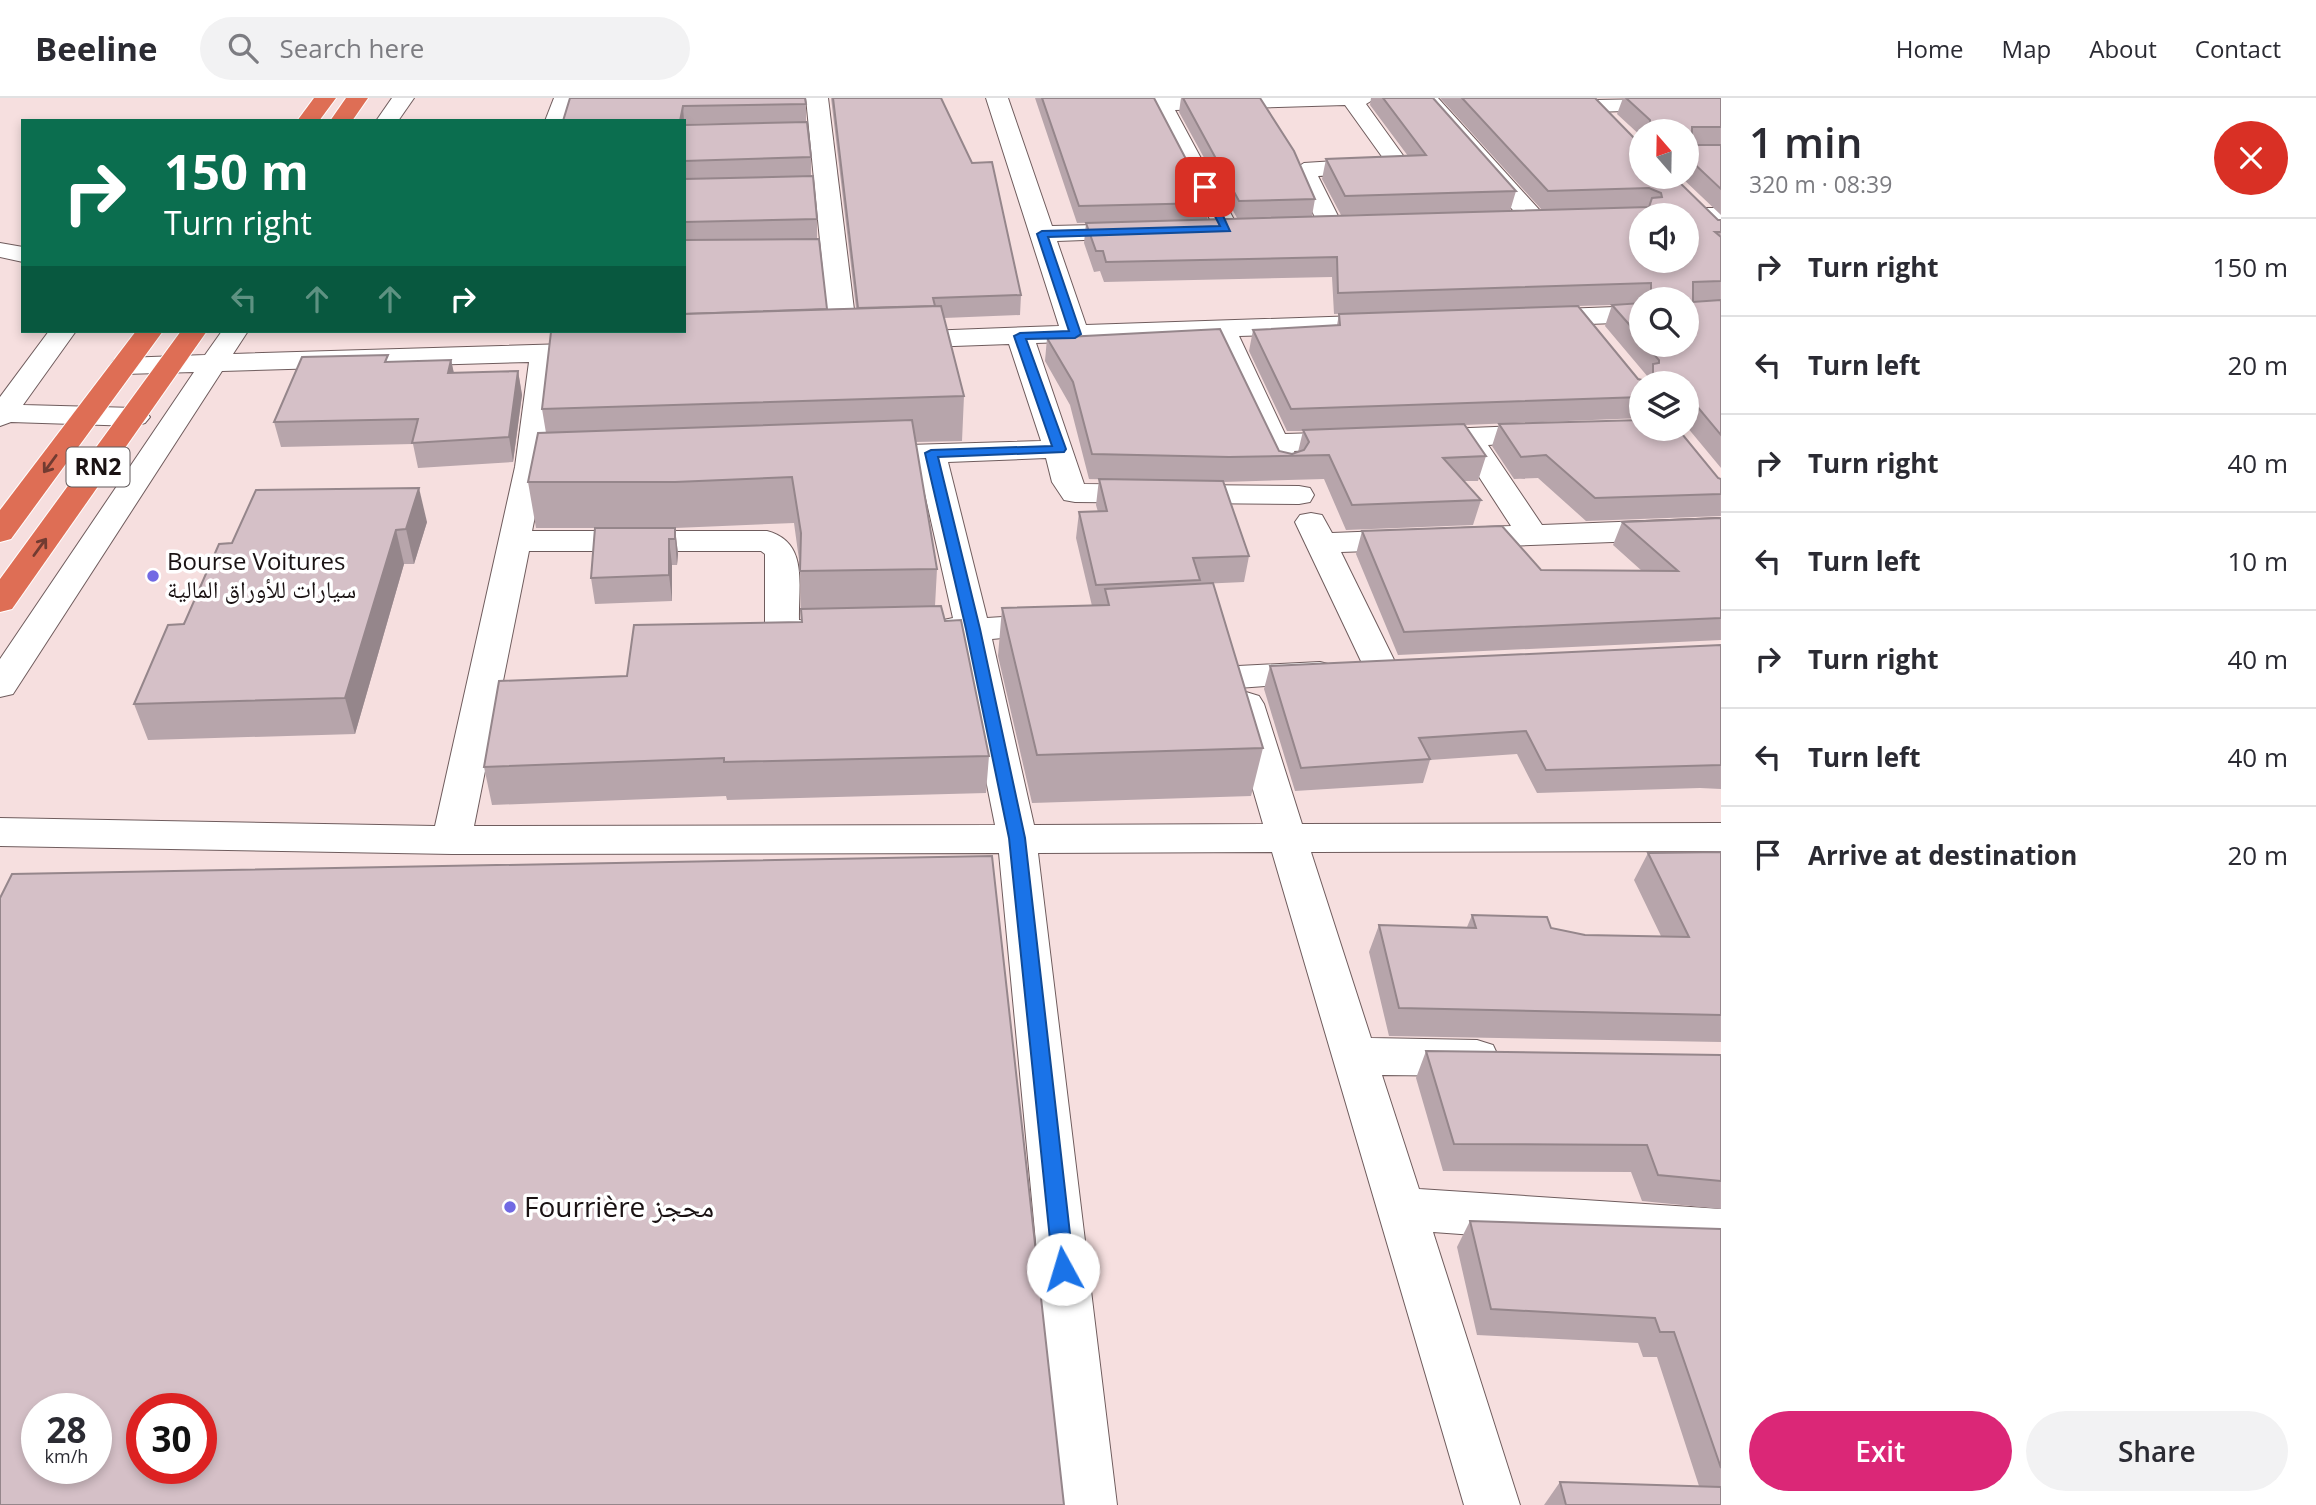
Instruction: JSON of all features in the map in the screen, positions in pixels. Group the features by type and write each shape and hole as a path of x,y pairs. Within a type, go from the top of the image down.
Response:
{"highway":[{"path":"309,119 325,98"},
{"path":"342,119 357,98"},
{"name":"RN2","path":"0,532 149,333"},
{"name":"RN2","path":"0,602 193,333"}],"street":[{"path":"388,119 403,98"},
{"path":"557,119 565,98"},
{"path":"817,98 844,342"},
{"path":"997,98 1075,334"},
{"path":"1227,229 1160,101 1365,98"},
{"path":"1426,98 1535,220"},
{"path":"1331,226 1304,170 1385,165 1395,160 1351,99"},
{"path":"1589,102 1721,102"},
{"path":"1589,102 1612,125"},
{"path":"793,132 821,131"},
{"path":"801,187 827,186"},
{"path":"1699,210 1721,233"},
{"path":"1508,220 1562,219"},
{"path":"1305,226 1358,225"},
{"path":"1200,230 1253,228"},
{"path":"1042,234 1161,231"},
{"path":"806,248 833,248"},
{"path":"0,250 21,255"},
{"path":"1510,318 1629,314"},
{"path":"1579,316 1602,345"},
{"path":"817,343 1414,322"},
{"path":"1222,329 1321,544 1394,669 1238,677"},
{"path":"1,414 62,333"},
{"path":"0,686 234,333"},
{"path":"1020,336 1059,449 1066,482 1075,493 1299,495"},
{"path":"124,366 211,364 473,343 544,353 626,350"},
{"path":"452,839 514,541 544,467 544,353"},
{"path":"1,414 88,413 135,417"},
{"path":"1275,443 1575,433"},
{"path":"1468,438 1532,535"},
{"path":"876,455 1059,449"},
{"path":"931,453 973,629 1017,838 1089,1505"},
{"path":"1321,544 1721,528"},
{"path":"514,541 767,541 775,545 781,554 782,622 787,630 863,631"},
{"path":"918,630 1083,624"},
{"path":"1228,640 1286,838 1403,1209 1492,1505"},
{"path":"0,832 452,839 1721,837"},
{"path":"1354,1056 1517,1059"},
{"path":"1403,1209 1721,1231"}],"building":[{"path":"570,98 805,98 806,104 683,106 680,119 564,119"},
{"path":"833,98 941,98 972,163 992,162 1021,295 933,298 935,306 858,308"},
{"path":"1042,98 1154,98 1209,203 1079,206"},
{"path":"1183,98 1260,98 1294,151 1315,199 1239,201"},
{"path":"1383,98 1433,98 1516,191 1345,196 1326,159 1426,155"},
{"path":"1462,98 1595,98 1629,133 1629,189 1548,191"},
{"path":"1626,98 1721,98 1721,127 1699,127 1699,119 1649,119"},
{"path":"807,122 811,157 686,161 686,125"},
{"path":"1699,145 1721,145 1721,189 1699,168"},
{"path":"813,176 817,219 686,222 686,179"},
{"path":"1651,189 1686,189 1721,220 1721,232 1715,232 1721,237 1721,281 1693,282 1693,287 1651,287 1651,283 1338,293 1337,257 1106,262 1103,251 1096,251 1086,223 1629,208 1629,273 1699,273 1699,203 1650,203 1652,198 1662,197 1661,193"},
{"path":"819,239 827,309 686,314 686,240"},
{"path":"1721,300 1721,435 1699,409 1699,371 1653,371 1653,364 1659,363 1656,357 1699,357 1699,302"},
{"path":"1629,304 1629,324 1612,305"},
{"path":"941,306 964,396 542,409 551,333 686,333 686,314"},
{"path":"1578,306 1631,371 1629,371 1629,397 1291,409 1253,330 1340,325 1339,314"},
{"path":"1220,329 1279,451 1292,454 1304,450 1309,442 1303,430 1464,424 1486,456 1443,458 1481,500 1352,505 1329,455 1229,457 1092,454 1073,382 1047,338"},
{"path":"388,355 385,362 451,360 448,373 518,371 509,437 412,443 418,419 274,422 302,357"},
{"path":"912,420 937,569 800,571 801,533 792,477 675,482 528,482 538,433"},
{"path":"1629,420 1629,441 1688,441 1721,479 1721,494 1595,498 1546,455 1521,457 1499,424"},
{"path":"1099,479 1223,481 1249,556 1193,558 1200,580 1096,585 1079,512 1107,511"},
{"path":"419,488 406,529 396,530 345,698 134,704 168,625 184,624 219,544 232,543 256,490"},
{"path":"1721,518 1721,618 1404,632 1362,531 1502,526 1541,570 1678,571 1622,522"},
{"path":"595,528 675,528 675,539 669,539 669,575 591,578"},
{"path":"1213,583 1263,748 1037,755 1002,608 1109,605 1105,589"},
{"path":"941,606 945,621 961,620 989,756 724,762 724,758 484,767 499,681 627,676 634,625 802,622 801,609"},
{"path":"1721,645 1721,765 1546,770 1526,731 1419,738 1430,759 1301,768 1270,666"},
{"path":"1721,852 1721,1015 1399,1008 1379,925 1476,928 1472,915 1547,917 1551,928 1585,935 1689,937 1648,853"},
{"name":"Fourrière محجز","path":"992,856 1064,1505 0,1505 0,898 12,874"},
{"path":"1426,1051 1721,1055 1721,1181 1658,1175 1647,1145 1454,1144"},
{"path":"1470,1221 1721,1229 1721,1468 1674,1332 1660,1332 1655,1318 1491,1309"},
{"path":"1560,1482 1721,1487 1721,1505 1566,1505"}],"place":[{"name":"Bourse Voitures سيارات للأوراق المالية","path":"153,576"},
{"name":"Fourrière محجز","path":"510,1207"}],"route":[{"path":"1063,1269 1017,838 973,629 931,453 1059,449 1020,336 1075,334 1042,234 1227,229 1205,187"}]}
